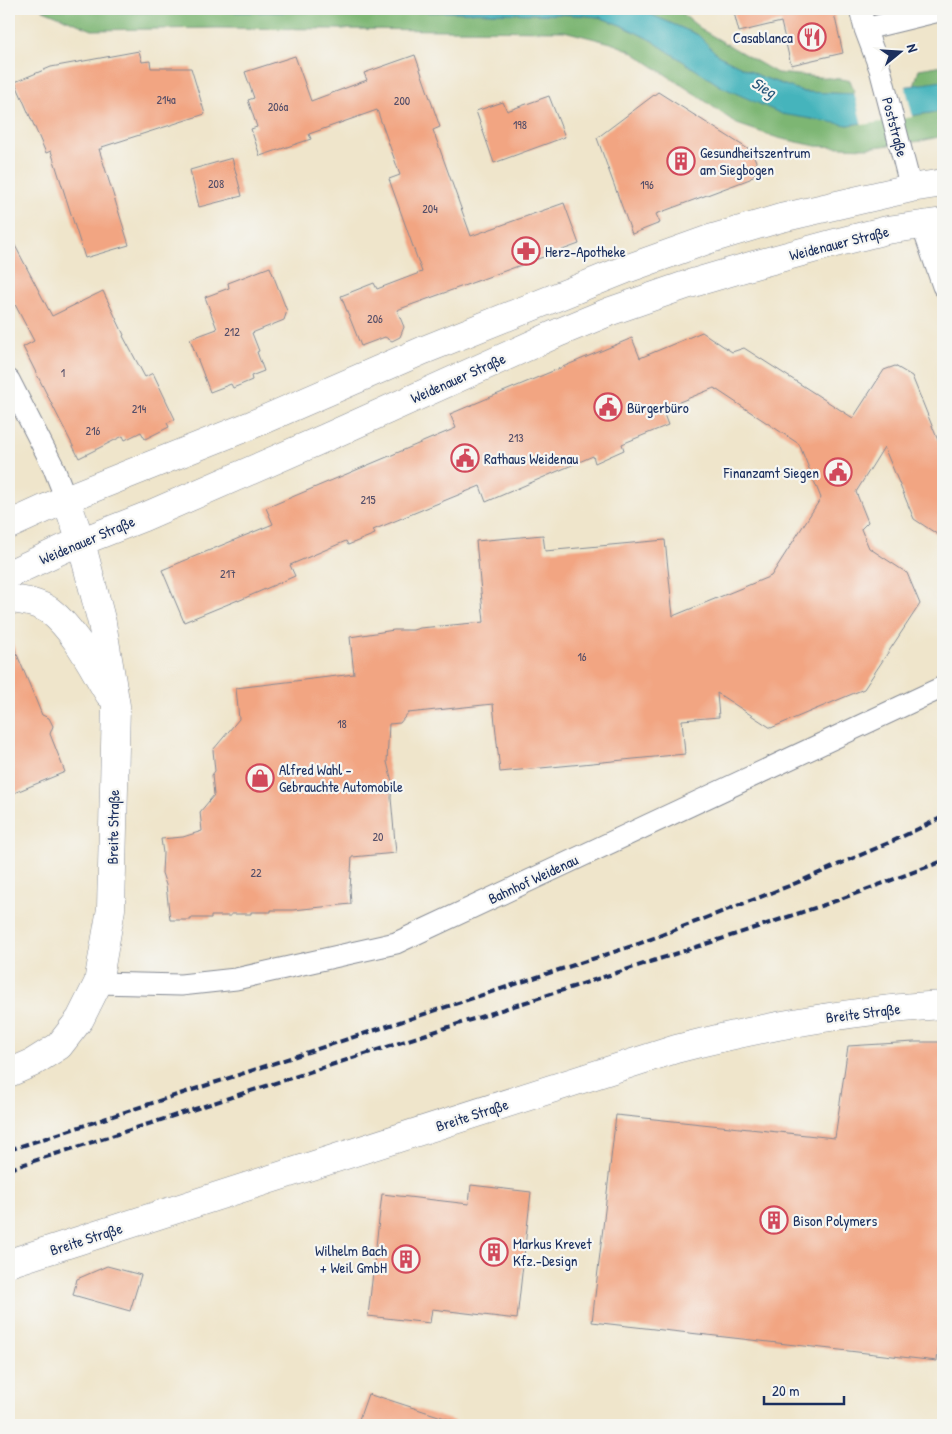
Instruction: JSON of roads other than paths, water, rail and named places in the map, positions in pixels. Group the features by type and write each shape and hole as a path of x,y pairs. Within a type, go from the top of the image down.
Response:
{"main road":[{"path":"9,525 66,498 249,426 424,350 629,268 710,239 781,218 911,188 943,183"},
{"path":"911,188 933,224"},
{"name":"Weidenauer Straße","path":"9,574 325,438 560,332 611,312 686,285 754,265 887,230 933,224"},
{"name":"Breite Straße","path":"9,1073 32,1063 59,1046 80,1019 98,983 111,908 116,706 102,623 81,542 66,498"},
{"path":"9,599 24,600 49,610 68,629 116,706"},
{"name":"Breite Straße","path":"9,1263 676,1049 734,1034 801,1021 897,1008 943,1005"}],"street":[{"path":"863,19 943,10"},
{"name":"Poststraße","path":"863,19 880,69 911,188"},
{"path":"933,224 943,286"},
{"path":"9,380 53,466 66,498"},
{"name":"Bahnhof Weidenau","path":"98,983 181,986 236,979 396,944 943,686"}],"water":[{"name":"Sieg","path":"104,9 638,9 698,35 719,56 762,77 804,92 855,94 943,81 943,111 848,125 782,114 722,87 651,40 599,17 458,12 115,12"}],"railway":[{"path":"9,1150 638,944 789,886 943,817"},
{"path":"9,1169 718,940 830,903 943,861"}],"place":[{"name":"Casablanca","path":"812,37"},
{"name":"Gesundheitszentrum am Siegbogen","path":"681,161"},
{"name":"Herz-Apotheke","path":"526,251"},
{"name":"Bürgerbüro","path":"608,407"},
{"name":"Rathaus Weidenau","path":"465,458"},
{"name":"Finanzamt Siegen","path":"838,472"},
{"name":"Alfred Wahl - Gebrauchte Automobile","path":"260,778"},
{"name":"Bison Polymers","path":"774,1220"},
{"name":"Markus Krevet Kfz.-Design","path":"494,1252"},
{"name":"Wilhelm Bach + Weil GmbH","path":"406,1259"}]}
